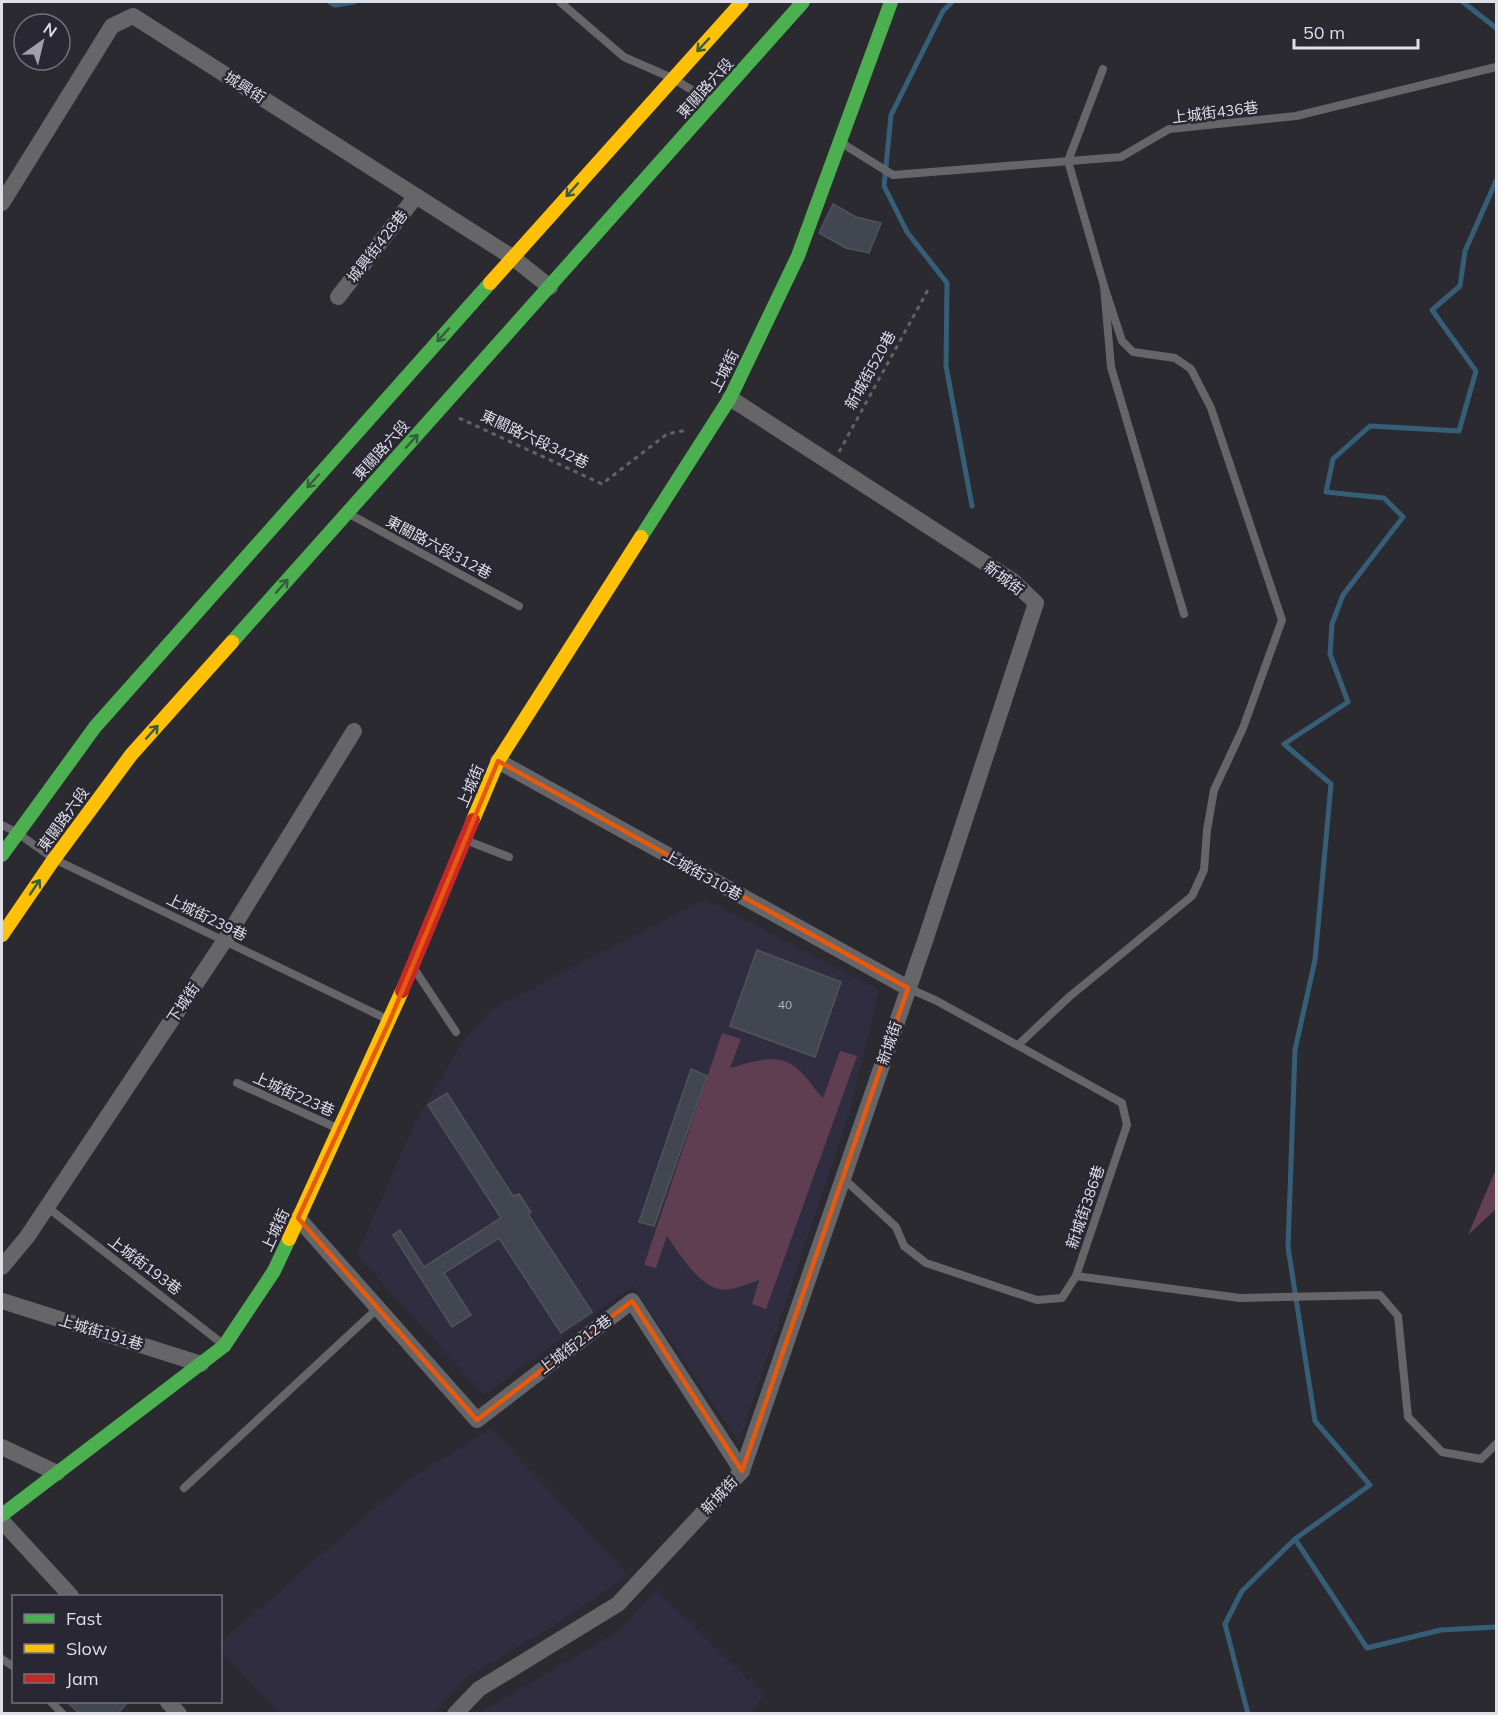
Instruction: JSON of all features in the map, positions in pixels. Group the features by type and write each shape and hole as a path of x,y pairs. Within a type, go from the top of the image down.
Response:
{"main road":[{"name":"東關路六段","path":"2,855 16,832 95,727 512,257 742,2"},
{"name":"東關路六段","path":"2,935 54,859 131,755 803,2"},
{"name":"上城街","path":"2,1515 224,1346 274,1271 390,1020 498,761 730,398 798,256 891,2"}],"street":[{"name":"城興街","path":"2,203 112,26 133,16 512,257 550,287"},
{"name":"城興街428巷","path":"338,297 416,196"},
{"name":"新城街","path":"454,1713 479,1689 618,1604 742,1471 908,988 1036,603 1013,581 730,398"},
{"name":"下城街","path":"2,1267 27,1238 225,940 354,731"},
{"name":"上城街310巷","path":"498,761 908,988"},
{"name":"上城街212巷","path":"298,1218 477,1420 632,1301 742,1471"},
{"name":"上城街191巷","path":"2,1301 201,1364"},
{"path":"2,1447 57,1473"},
{"path":"2,1521 70,1595"}],"lane":[{"path":"560,2 624,57 672,78 713,103"},
{"name":"上城街436巷","path":"840,142 893,175 1121,157 1169,129 1296,116 1497,67"},
{"path":"1018,1045 1069,998 1192,896 1204,870 1207,830 1214,790 1243,728 1282,620 1210,408 1191,369 1175,358 1133,352 1122,341 1104,286 1068,161 1103,69"},
{"path":"1104,286 1111,367 1184,614"},
{"name":"東關路六段312巷","path":"346,513 519,606"},
{"name":"上城街239巷","path":"2,825 16,832 54,859 390,1020"},
{"path":"465,840 509,857"},
{"path":"412,966 456,1032"},
{"name":"新城街386巷","path":"843,1178 896,1227 904,1246 927,1263 1037,1300 1062,1298 1076,1276 1127,1125 1122,1103 937,1001 908,988"},
{"name":"上城街223巷","path":"237,1083 339,1129"},
{"name":"上城街193巷","path":"47,1208 224,1343 224,1346"},
{"path":"1076,1276 1240,1298 1380,1295 1398,1316 1407,1417 1442,1452 1481,1459 1497,1444"},
{"path":"184,1488 378,1308"}],"path":[{"name":"新城街520巷","path":"832,464 929,288"},
{"name":"東關路六段342巷","path":"441,409 602,484 667,434 711,426"}],"highlighted area":[{"path":"498,761 908,988 742,1471 632,1301 477,1420 298,1218 390,1020"}],"shaded area":[{"path":"705,899 879,990 850,1111 739,1442 633,1286 484,1395 357,1255 415,1122 464,1040 492,1009"},
{"path":"722,1033 741,1039 730,1068 756,1061 782,1060 798,1069 823,1098 840,1051 857,1056 766,1309 752,1304 759,1280 729,1289 711,1286 696,1275 667,1236 656,1268 644,1265"},
{"path":"1496,1169 1496,1209 1468,1235"},
{"path":"491,1428 627,1575 568,1617 468,1677 434,1713 279,1713 222,1653 222,1641 405,1482"},
{"path":"656,1590 764,1695 751,1713 479,1713 618,1632"}],"building":[{"path":"833,204 856,217 881,223 869,253 846,248 819,233"},
{"path":"757,950 841,982 815,1057 730,1026"},
{"path":"691,1069 707,1076 654,1226 639,1222"},
{"path":"447,1093 513,1196 519,1194 531,1212 528,1214 592,1312 561,1333 499,1238 444,1273 471,1315 452,1327 393,1235 400,1230 424,1267 501,1218 428,1105"},
{"path":"68,1703 127,1703 117,1714 80,1714"}],"waterway":[{"path":"330,2 335,5 354,2"},
{"path":"952,2 943,11 891,115 884,186 907,232 947,283 946,366 972,506"},
{"path":"1463,2 1496,28"},
{"path":"1248,1714 1225,1624 1242,1591 1295,1539 1370,1485 1315,1421 1288,1247 1295,1050 1315,960 1331,784 1284,744 1348,702 1330,654 1332,624 1343,595 1403,517 1384,498 1326,492 1333,459 1370,426 1459,431 1476,371 1432,310 1460,286 1465,251 1496,181"},
{"path":"1295,1539 1367,1648 1441,1630 1496,1627"}],"traffic: fast":[{"path":"232,642 803,2"},
{"path":"641,537 730,398 798,256 891,2"},
{"path":"2,855 95,727 490,283"},
{"path":"2,1515 224,1346 274,1271 289,1239"}],"traffic: slow":[{"path":"490,283 742,2"},
{"path":"473,820 498,761 641,537"},
{"path":"2,935 54,859 131,755 232,642"},
{"path":"289,1239 402,991"}],"traffic: jam":[{"path":"402,991 473,820"}]}
